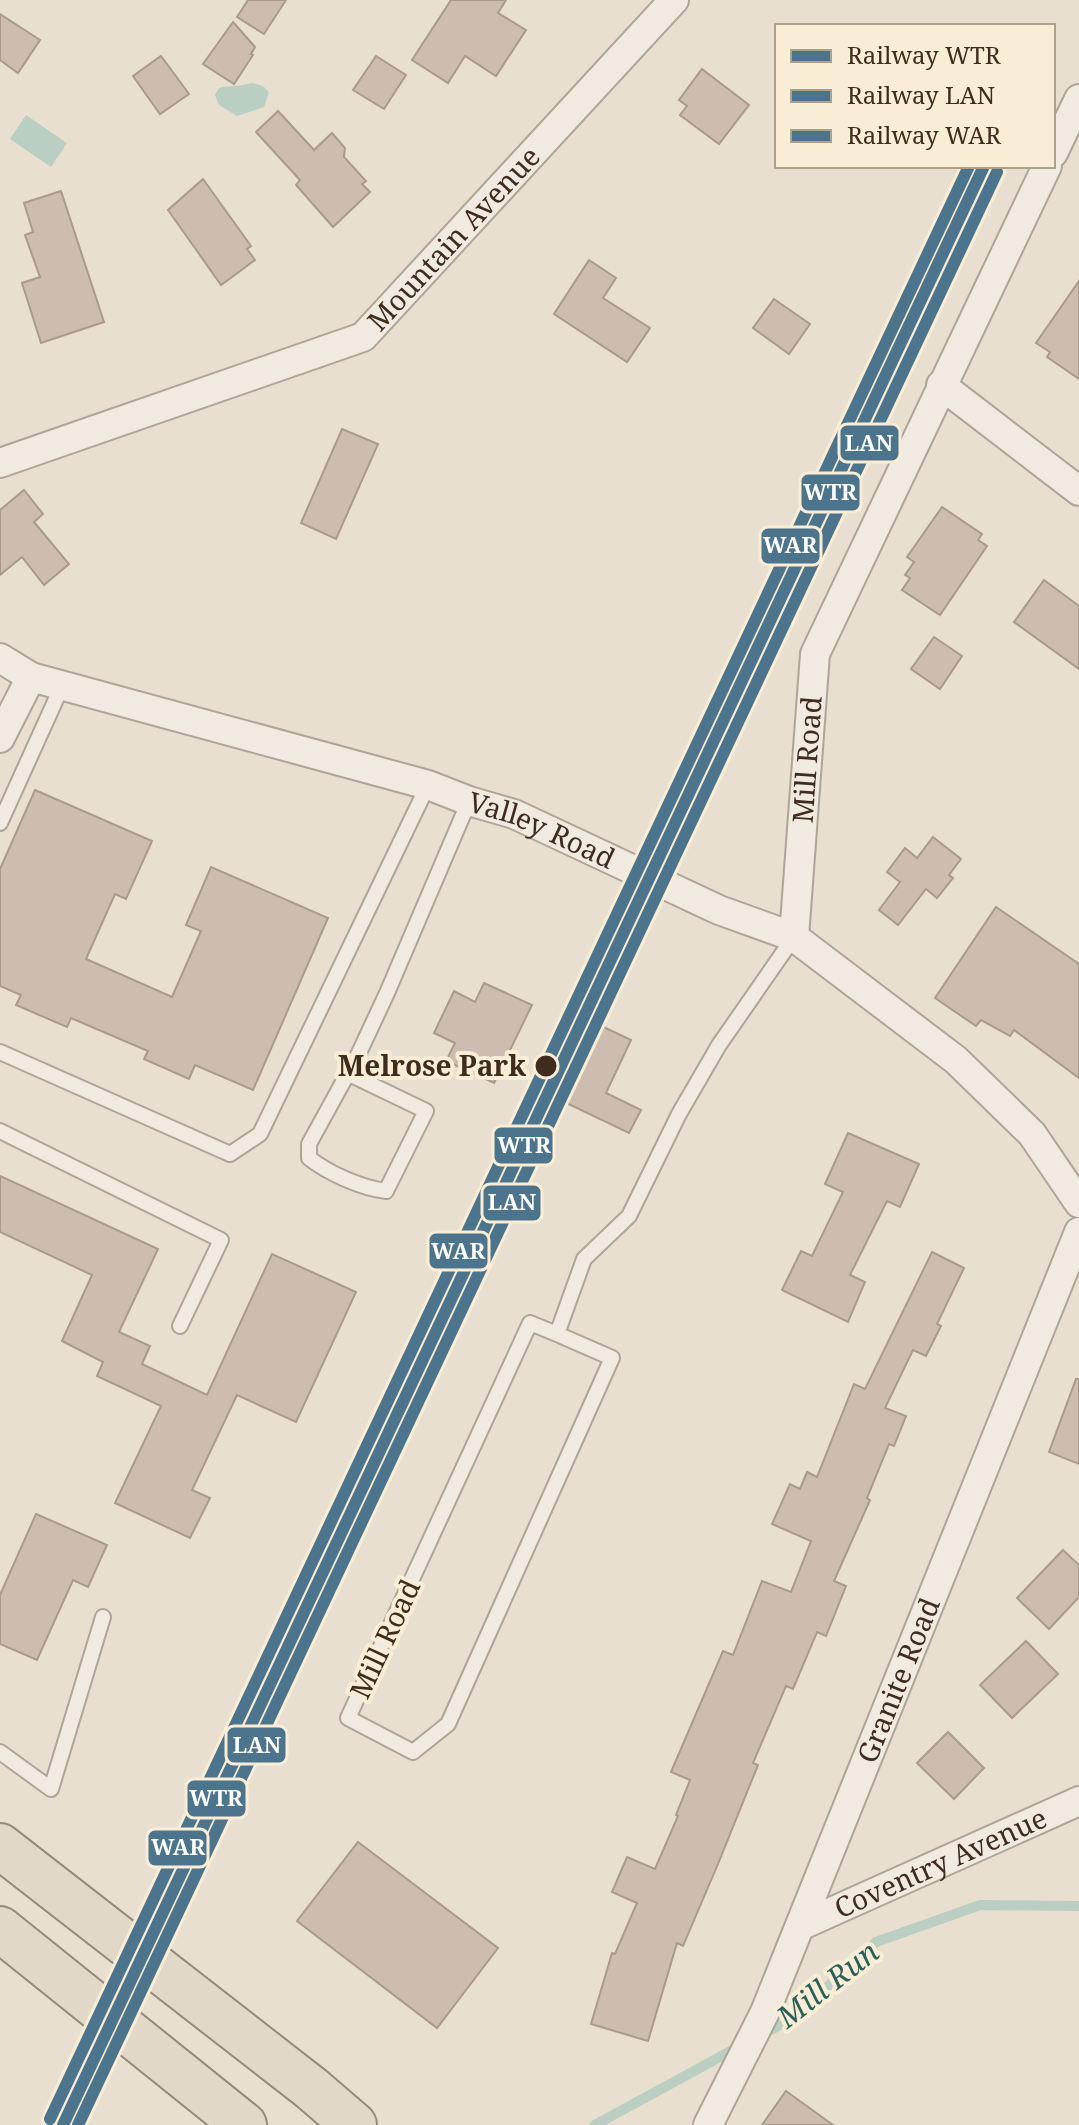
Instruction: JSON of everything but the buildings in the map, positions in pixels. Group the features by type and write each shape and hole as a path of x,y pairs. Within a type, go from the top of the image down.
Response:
{"highway":[{"path":"0,1846 311,2088 354,2125"},
{"path":"0,1929 244,2125"}],"street":[{"name":"Mountain Avenue","path":"0,463 363,337 672,1"},
{"path":"1055,149 1079,99"},
{"name":"Mill Road","path":"794,937 815,654 1046,168"},
{"path":"941,385 1079,491"},
{"name":"Valley Road","path":"0,658 31,677 428,785 514,814 719,910 794,937 956,1060 1032,1134 1079,1203"},
{"path":"0,738 31,677"},
{"name":"Granite Road","path":"708,2125 765,2012 1079,1232"},
{"name":"Coventry Avenue","path":"800,1926 1079,1801"}],"lane":[{"path":"0,823 62,686"},
{"path":"0,1052 230,1154 260,1134 428,785"},
{"path":"347,1073 426,1111 386,1191 372,1189 317,1164 309,1158 309,1144 387,993 469,801"},
{"path":"557,1334 584,1259 629,1216 679,1114 719,1045 794,937"},
{"path":"0,1131 221,1240 180,1326"},
{"name":"Mill Road","path":"530,1323 557,1334 612,1358 448,1724 413,1752 348,1718 530,1323"},
{"path":"0,1752 51,1789 103,1617"}],"shaded area":[{"path":"252,83 263,86 269,92 264,107 237,116 219,105 215,95 219,88"},
{"path":"26,115 67,143 51,167 10,139"}],"waterway":[{"name":"Mill Run","path":"762,2035 796,2016 876,1942 980,1905 1079,1906"},
{"name":"Mill Run","path":"595,2125 740,2046"}],"rail line":[{"name":"WAR","path":"50,2119 968,168"},
{"name":"WTR","path":"63,2125 983,168"},
{"name":"LAN","path":"78,2125 997,172"}],"place":[{"name":"Melrose Park","path":"546,1066"}]}
